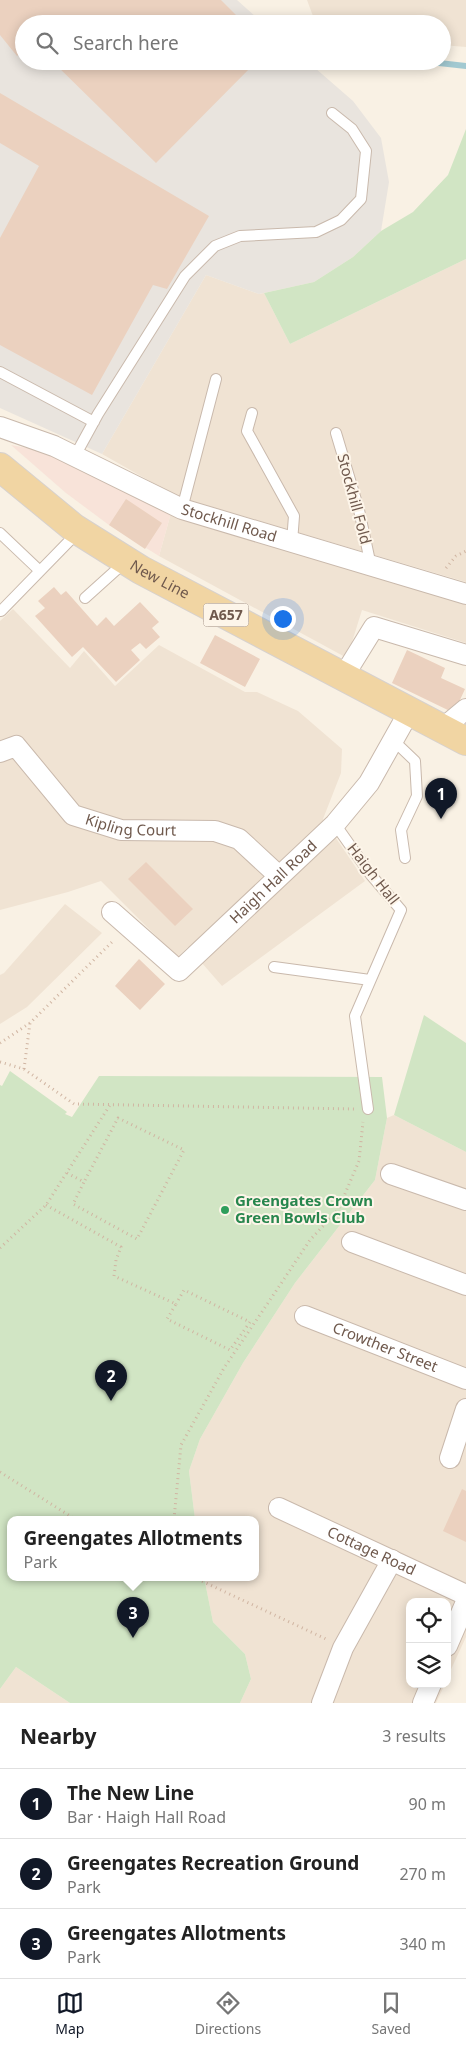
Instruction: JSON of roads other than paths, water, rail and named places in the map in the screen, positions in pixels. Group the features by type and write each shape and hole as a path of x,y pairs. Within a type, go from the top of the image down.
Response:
{"main road":[{"name":"New Line","path":"0,467 79,532 126,561 466,742"}],"street":[{"name":"Stockhill Road","path":"0,427 54,446 182,509 466,594"},
{"path":"343,677 374,627 466,655"},
{"path":"442,729 466,709"},
{"name":"Haigh Hall Road","path":"112,912 179,971 335,824 369,783 408,712"},
{"name":"Kipling Court","path":"0,752 16,746 73,815 121,830 215,831 238,839 279,876"},
{"path":"391,1174 466,1200"},
{"path":"352,1242 466,1285"},
{"name":"Crowther Street","path":"305,1316 466,1379"},
{"path":"450,1458 466,1410"},
{"name":"Cottage Road","path":"279,1508 466,1595"},
{"path":"322,1703 343,1648 392,1560"},
{"path":"448,1643 466,1602"},
{"path":"422,1703 429,1688"}],"lane":[{"path":"75,456 94,422 185,276 215,246 240,236 316,232 342,220 361,199 366,152 352,129 332,113"},
{"path":"0,372 94,422"},
{"path":"182,509 216,379"},
{"path":"252,413 247,431 294,516 292,542"},
{"name":"Stockhill Fold","path":"336,433 360,510 371,566"},
{"path":"1,611 79,532"},
{"path":"0,533 40,571"},
{"path":"85,598 126,561"},
{"path":"393,740 415,761 417,796 401,830 405,858"},
{"name":"Haigh Hall","path":"335,824 371,875 401,910 355,1016 368,1109"},
{"path":"274,967 370,980"}],"waterway":[{"path":"451,64 466,66"}],"place":[{"name":"The New Line","path":"441,819"},
{"name":"Greengates Crown Green Bowls Club","path":"225,1210"},
{"name":"Greengates Recreation Ground","path":"111,1401"},
{"name":"Greengates Allotments","path":"133,1638"}]}
